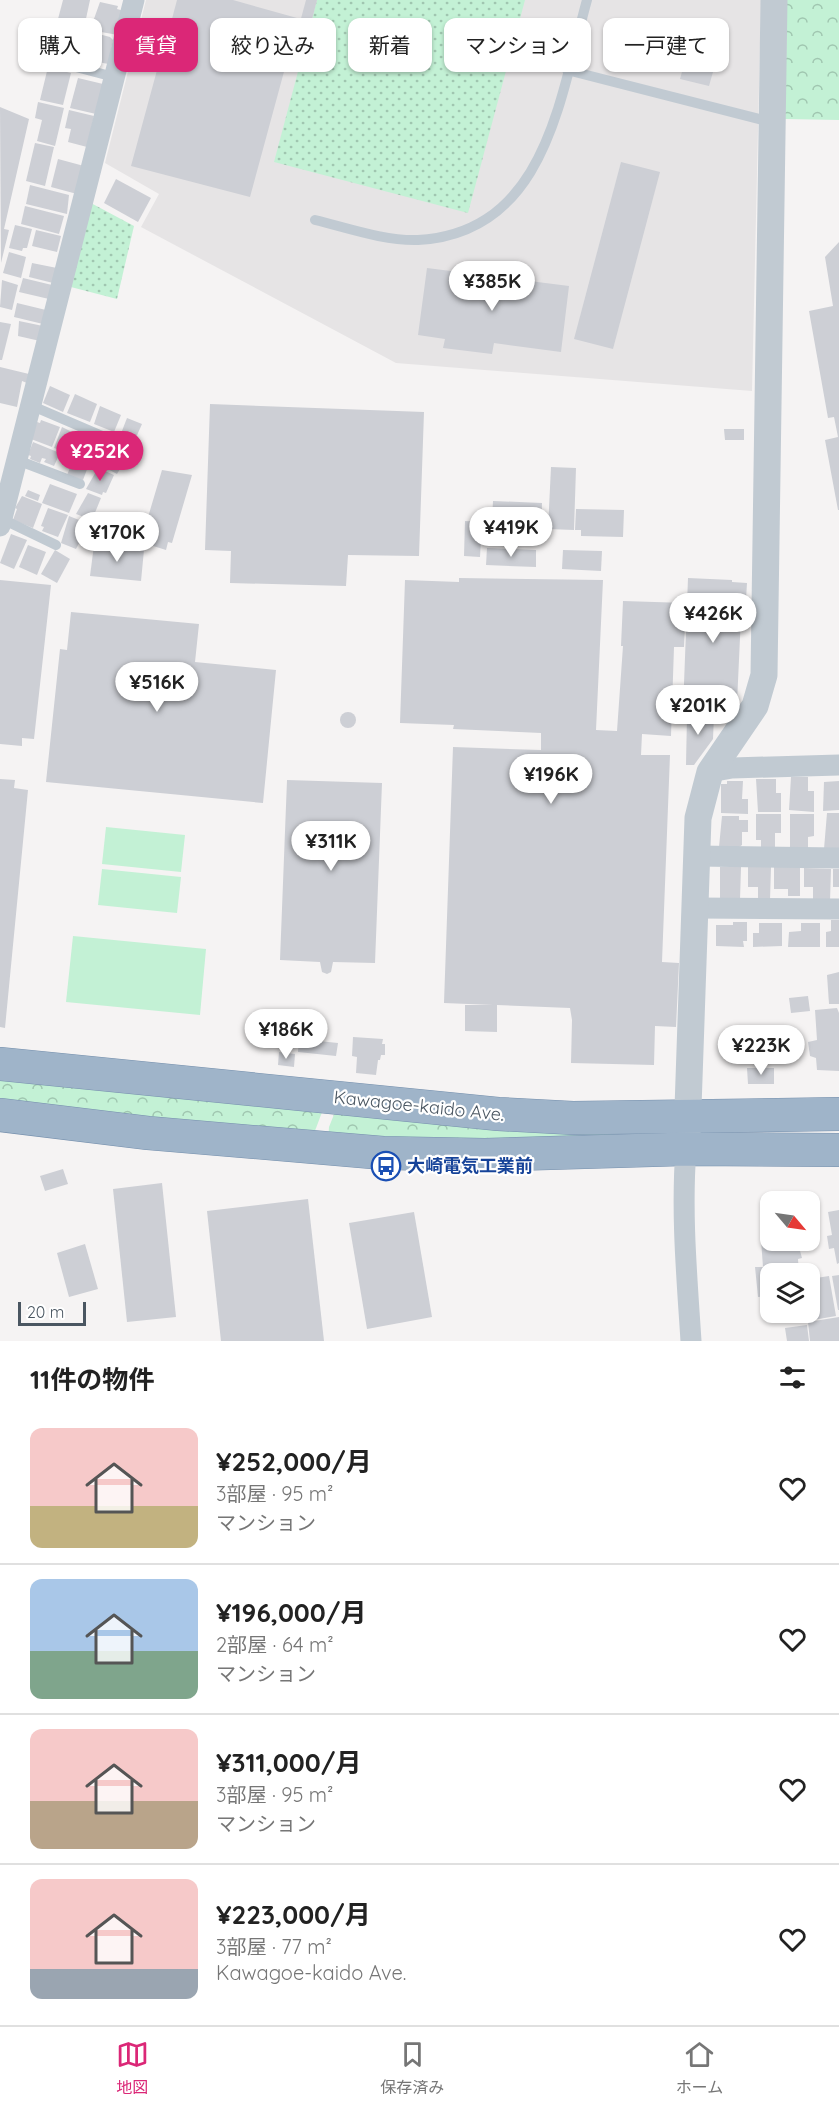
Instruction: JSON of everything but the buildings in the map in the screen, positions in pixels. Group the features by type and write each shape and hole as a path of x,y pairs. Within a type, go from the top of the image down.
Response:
{"highway":[{"name":"Kawagoe-kaido Ave.","path":"0,1064 498,1114 573,1118 839,1114"},
{"path":"0,1115 170,1135 384,1153 485,1155 687,1149 839,1150"}],"street":[{"path":"1,523 133,0"},
{"path":"692,1341 686,1273 684,1173 687,1149 697,908 698,818 710,772 755,706 764,675 774,0"},
{"path":"710,772 732,768 839,765"},
{"path":"698,856 839,858"},
{"path":"697,908 839,909"}],"lane":[{"path":"582,18 587,0"},
{"path":"95,72 114,77"},
{"path":"315,220 370,233 416,240 440,237 469,228 496,213 521,189 536,165 550,130 566,72"},
{"path":"575,72 772,122"},
{"path":"30,405 107,438"},
{"path":"17,460 80,484"},
{"path":"1,523 56,545"}],"shaded area":[{"path":"146,0 761,0 752,391 396,363 141,227 159,194 105,163 128,72 198,72 198,18 141,18"}],"green space":[{"path":"317,0 525,0 520,18 444,18 444,72 506,72 468,213 274,162 298,72 336,72 336,18 312,18"},
{"path":"787,0 839,0 839,120 785,119"},
{"path":"89,202 134,226 117,299 67,286"},
{"path":"106,827 185,835 181,872 102,864"},
{"path":"102,869 181,877 177,913 98,905"},
{"path":"73,936 206,949 200,1015 66,1002"},
{"path":"0,1075 324,1107 313,1136 0,1106"},
{"path":"337,1107 639,1133 639,1143 328,1142 329,1127"}],"place":[{"name":"大崎電気工業前","path":"386,1166"}]}
